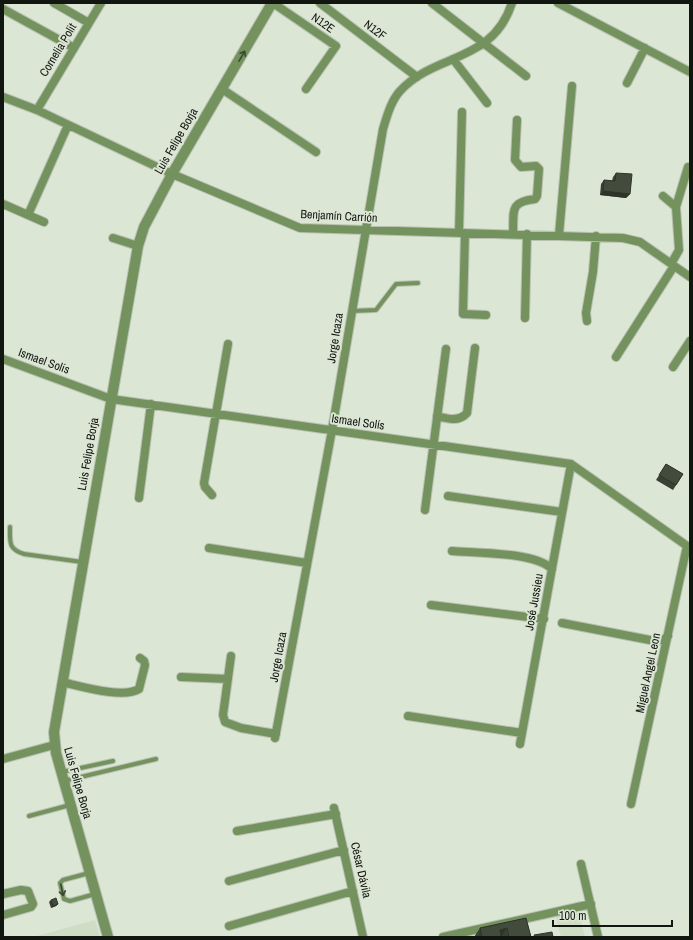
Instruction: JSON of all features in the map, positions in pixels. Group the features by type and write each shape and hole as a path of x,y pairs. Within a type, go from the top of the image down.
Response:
{"street":[{"path":"54,3 89,22"},
{"name":"Luis Felipe Borja","path":"108,937 54,745 55,721 82,562 138,246 144,227 172,174 273,3"},
{"name":"N12E","path":"273,3 336,46 306,89"},
{"name":"N12F","path":"320,3 417,77"},
{"path":"432,3 526,76"},
{"name":"Jorge Icaza","path":"228,679 224,715 225,722 241,728 275,736 332,430 365,230 387,114 399,91 417,77 485,43 498,31 509,13 512,3"},
{"path":"558,3 690,72"},
{"name":"Cornelia Polit","path":"37,110 98,4"},
{"path":"3,9 74,48"},
{"path":"627,83 645,48"},
{"path":"453,59 487,103"},
{"path":"559,235 572,86"},
{"path":"222,89 316,152"},
{"name":"Benjamín Carrión","path":"3,97 37,110 172,174 292,225 304,228 623,238 640,242 690,277"},
{"path":"462,112 463,314 486,315"},
{"path":"513,234 514,211 517,205 521,201 535,199 537,196 539,169 536,166 521,167 515,160 517,120"},
{"path":"28,215 68,125"},
{"path":"616,357 672,265 679,250 676,207 688,167"},
{"path":"663,196 676,207"},
{"path":"3,204 44,222"},
{"path":"525,318 527,234"},
{"path":"587,321 586,313 594,272 596,236"},
{"path":"113,238 138,246"},
{"path":"673,367 690,341"},
{"path":"212,495 204,487 204,483 228,344"},
{"path":"438,416 457,419 464,417 467,413 475,348"},
{"path":"425,510 446,349"},
{"name":"Ismael Solís","path":"3,359 111,399 571,464 689,547"},
{"path":"139,498 151,404"},
{"name":"José Jussieu","path":"520,744 544,619 571,464"},
{"path":"448,496 562,512"},
{"name":"Miguel Angel Leon","path":"631,804 689,547"},
{"path":"209,548 307,563"},
{"path":"452,550 526,557 540,561 552,570"},
{"path":"431,605 544,619"},
{"path":"562,623 655,640 664,640 668,636"},
{"path":"181,677 228,679 231,656"},
{"path":"62,682 118,693 133,692 139,689 144,672 144,661 140,658"},
{"path":"408,716 522,733"},
{"path":"3,759 54,745"},
{"name":"César Dávila","path":"237,831 335,811 363,937"},
{"path":"229,881 344,850"},
{"path":"581,864 598,937"},
{"path":"3,894 21,890 28,891 33,904 31,907 3,915"},
{"path":"229,926 353,891"},
{"path":"443,937 591,904"}],"lane":[{"path":"352,311 376,310 396,284 418,283"},
{"path":"10,527 10,545 15,551 24,554 82,562"},
{"path":"63,777 156,759"},
{"path":"63,777 113,761"},
{"path":"29,816 70,805"},
{"path":"90,873 63,880 60,883 64,899 70,901 96,894"}],"shaded area":[{"path":"578,908 585,937 561,937 555,914"},
{"path":"95,920 100,937 33,937"}],"building":[{"path":"616,173 632,174 630,194 603,191 604,180 615,181"},
{"path":"666,464 683,474 676,485 659,475"},
{"path":"56,898 58,904 53,906 51,900"},
{"path":"526,918 531,937 509,937 507,928 500,930 501,937 482,937 480,928"},
{"path":"552,932 553,937 535,937 534,935"}]}
